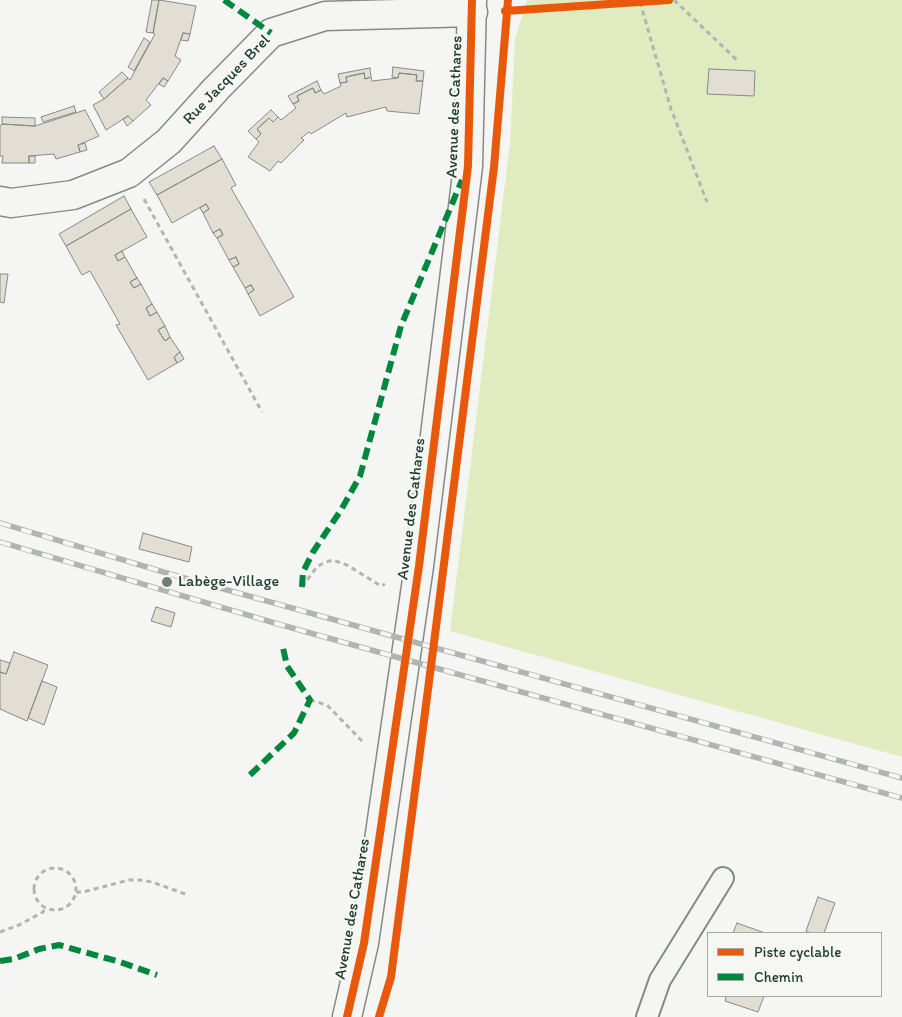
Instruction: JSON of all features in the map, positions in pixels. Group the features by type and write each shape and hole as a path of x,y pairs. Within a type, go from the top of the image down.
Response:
{"street":[{"name":"Rue Jacques Brel","path":"0,201 11,203 73,195 129,173 169,141 216,89 271,33 325,16 396,7 473,6"},
{"name":"Avenue des Cathares","path":"347,1017 364,943 419,566 468,166 473,6"}],"lane":[{"path":"647,1017 660,980 723,878"}],"path":[{"path":"674,0 739,62"},
{"path":"640,2 671,109 707,202"},
{"path":"129,173 262,412"},
{"path":"302,588 316,568 323,563 333,560 347,565 381,586 419,566"},
{"path":"310,700 327,705 389,768"},
{"path":"50,868 65,870 74,879 76,892 74,898 65,908 53,910 45,908 40,903 34,890 35,883 44,871 50,868"},
{"path":"76,892 83,892 130,880 140,880 152,882 188,895"},
{"path":"0,932 19,925 43,912 45,908"}],"green space":[{"path":"527,0 902,0 902,757 450,631 510,143 515,40"}],"building":[{"path":"152,0 159,0 153,33 146,32"},
{"path":"159,0 196,6 190,34 183,33 175,56 181,60 168,81 163,78 146,100 151,105 133,121 128,116 106,130 93,105 104,99 128,78 130,80 155,34 153,33"},
{"path":"183,33 190,34 188,41 181,40"},
{"path":"144,38 150,42 134,71 128,67"},
{"path":"393,67 424,71 423,81 416,81 417,75 399,73 398,78 392,77"},
{"path":"370,68 371,77 365,79 364,73 346,77 347,82 340,83 338,74"},
{"path":"709,69 755,71 754,96 707,94"},
{"path":"122,72 128,78 104,99 99,92"},
{"path":"364,73 365,79 371,77 372,81 398,78 399,73 417,75 416,81 423,81 419,114 387,111 386,107 347,117 346,113 301,138 304,140 281,163 278,161 270,171 248,157 259,142 256,139 261,134 257,129 269,118 273,122 278,117 281,120 296,108 293,104 299,101 297,96 313,88 315,93 321,90 324,94 341,86 340,83 347,82 346,77"},
{"path":"163,78 168,81 164,87 159,84"},
{"path":"317,81 321,90 315,93 313,88 297,96 299,101 293,104 288,96"},
{"path":"74,106 76,112 43,122 41,117"},
{"path":"85,110 99,136 78,145 80,152 56,159 54,154 29,156 29,163 2,163 3,156 0,156 0,126 2,124 35,126"},
{"path":"271,110 278,117 273,122 269,118 257,129 261,134 256,139 248,131"},
{"path":"128,116 133,121 127,126 123,119"},
{"path":"2,117 35,118 35,126 2,124"},
{"path":"85,143 87,150 80,152 78,145"},
{"path":"214,146 222,159 157,195 149,182"},
{"path":"29,156 35,156 35,163 29,163"},
{"path":"222,159 236,185 231,188 294,297 260,316 248,294 254,290 251,285 245,288 233,267 239,264 236,257 229,260 217,238 223,235 220,229 213,233 203,213 209,209 206,204 172,223 157,195"},
{"path":"124,196 131,209 66,246 59,234"},
{"path":"206,204 209,209 203,213 200,208"},
{"path":"131,209 147,237 115,255 118,261 125,257 137,278 130,282 134,288 141,284 152,304 146,308 150,316 157,312 165,326 158,330 165,341 170,337 180,352 174,357 177,363 148,380 116,325 120,324 90,271 82,275 66,246"},
{"path":"220,229 223,235 217,238 213,233"},
{"path":"122,251 125,257 118,261 115,255"},
{"path":"236,257 239,264 233,267 229,260"},
{"path":"0,274 8,274 4,303 0,302"},
{"path":"137,278 141,284 134,288 130,282"},
{"path":"251,285 254,290 248,294 245,288"},
{"path":"152,304 157,312 150,316 146,308"},
{"path":"165,326 170,337 165,341 158,330"},
{"path":"180,352 184,359 177,363 174,357"},
{"path":"143,533 192,547 189,562 139,549"},
{"path":"156,607 175,613 171,627 151,621"},
{"path":"14,652 48,665 27,721 0,709 0,672 6,674"},
{"path":"0,660 10,663 6,674 0,672"},
{"path":"42,681 57,687 44,725 28,718"},
{"path":"818,897 835,903 824,932 806,931"},
{"path":"737,923 762,932 733,932"},
{"path":"726,997 764,997 758,1012 725,1001"}],"railway":[{"path":"0,523 170,574 902,778"},
{"path":"0,542 278,624 902,798"}],"marked path":[{"path":"224,0 271,33"},
{"path":"302,587 303,572 313,552 341,510 360,476 401,326 462,180"},
{"path":"250,775 294,733 310,700 287,666 283,648"},
{"path":"0,961 14,959 39,949 59,945 120,962 157,975"}],"cycle path":[{"path":"347,1017 364,943 419,566 468,166 472,0"},
{"path":"379,1017 391,977 436,627 494,167 508,0"},
{"path":"505,11 669,0"}],"place":[{"name":"Labège-Village","path":"167,582"}]}
